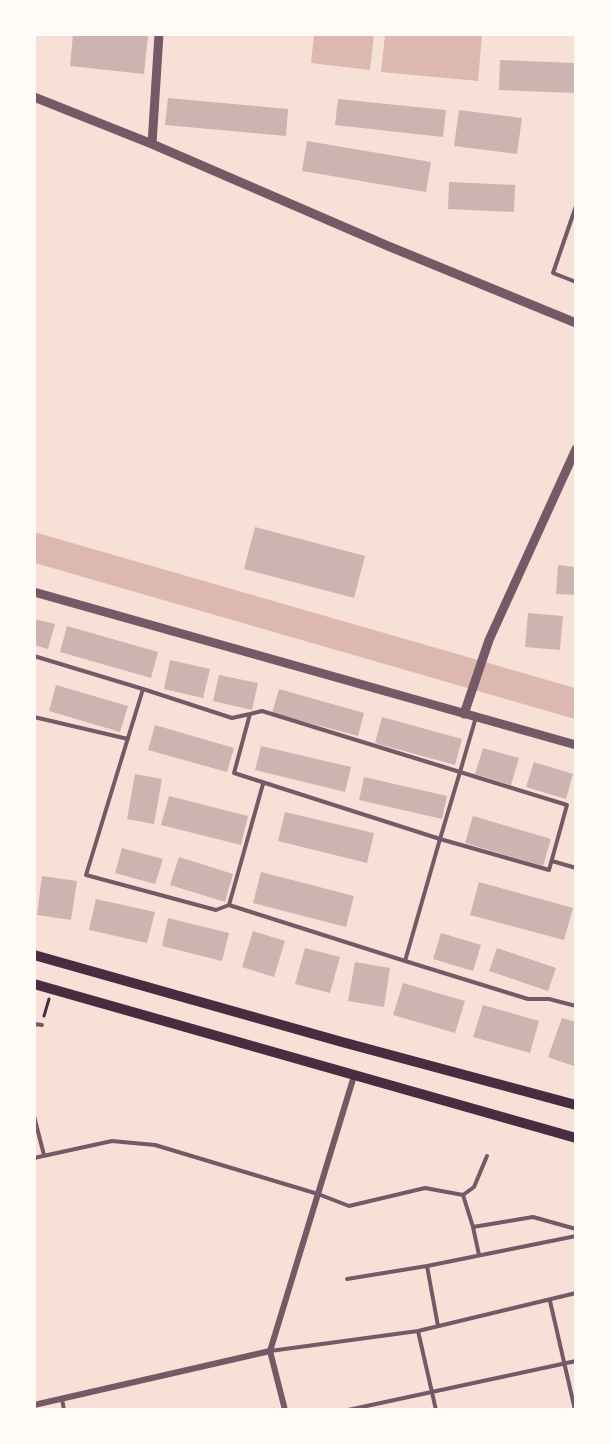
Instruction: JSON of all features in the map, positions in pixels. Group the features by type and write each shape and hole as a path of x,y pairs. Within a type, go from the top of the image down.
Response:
{"main road":[{"path":"34,955 576,1105"},
{"path":"34,984 576,1138"}],"street":[{"path":"152,144 159,34"},
{"path":"34,97 152,144 388,246 576,323"},
{"path":"464,714 489,640 576,449"},
{"path":"34,592 576,745"},
{"path":"285,1410 270,1351 354,1076"},
{"path":"34,1405 270,1351"}],"lane":[{"path":"576,206 553,273 576,282"},
{"path":"34,656 232,718 262,711 567,805 549,870 440,839 262,784 234,773 250,714"},
{"path":"143,689 86,875 216,910 229,905 528,999 549,999 576,1006"},
{"path":"34,717 128,739"},
{"path":"405,962 476,717"},
{"path":"229,905 262,784"},
{"path":"552,861 576,867"},
{"path":"34,1024 42,1025"},
{"path":"34,1116 44,1155"},
{"path":"34,1158 112,1141 154,1145 318,1194 349,1206 425,1188 463,1195 474,1187 487,1156"},
{"path":"463,1195 479,1255"},
{"path":"473,1227 532,1217 576,1229"},
{"path":"347,1279 427,1266 576,1236"},
{"path":"427,1266 438,1326"},
{"path":"270,1351 418,1331 576,1293"},
{"path":"550,1301 575,1410"},
{"path":"418,1331 436,1410"},
{"path":"348,1410 576,1361"},
{"path":"62,1399 64,1410"}],"path":[{"path":"42,1025 51,989"}],"shaded area":[{"path":"314,35 374,35 370,70 311,63"},
{"path":"385,35 482,35 478,81 381,72"},
{"path":"34,532 575,688 575,719 35,563"}],"building":[{"path":"73,34 148,36 144,74 70,66"},
{"path":"500,60 575,63 574,93 499,90"},
{"path":"168,98 288,109 286,136 165,125"},
{"path":"338,99 446,110 443,137 335,125"},
{"path":"459,110 522,118 517,154 454,146"},
{"path":"307,141 431,162 426,192 302,171"},
{"path":"449,182 515,185 514,212 448,209"},
{"path":"255,527 365,556 354,598 244,569"},
{"path":"558,565 576,567 576,595 556,594"},
{"path":"528,613 563,616 560,650 525,647"},
{"path":"34,619 55,624 48,649 34,645"},
{"path":"67,626 158,652 151,678 60,652"},
{"path":"170,660 210,669 203,698 164,689"},
{"path":"219,675 258,683 252,710 213,701"},
{"path":"56,685 128,706 120,732 49,711"},
{"path":"279,689 364,713 358,736 272,713"},
{"path":"382,717 462,739 455,765 375,743"},
{"path":"155,725 234,748 227,772 148,750"},
{"path":"261,746 351,767 345,792 255,770"},
{"path":"483,748 519,758 511,785 475,774"},
{"path":"534,762 573,774 566,799 526,787"},
{"path":"135,774 162,779 154,824 127,819"},
{"path":"364,777 447,796 442,819 359,800"},
{"path":"169,796 248,816 241,845 161,825"},
{"path":"285,812 374,833 367,863 278,841"},
{"path":"473,816 551,839 543,866 465,843"},
{"path":"122,848 163,859 155,884 115,873"},
{"path":"179,857 233,874 225,902 170,885"},
{"path":"261,872 354,896 346,927 253,903"},
{"path":"42,876 77,881 71,920 37,915"},
{"path":"479,882 573,908 564,940 470,915"},
{"path":"96,899 155,912 147,943 89,930"},
{"path":"168,918 229,933 222,961 162,946"},
{"path":"253,931 285,941 274,977 242,967"},
{"path":"441,933 481,945 473,971 433,959"},
{"path":"305,948 340,957 330,993 295,984"},
{"path":"497,948 556,968 548,991 489,971"},
{"path":"355,962 390,968 384,1007 348,1001"},
{"path":"403,983 465,1001 455,1033 393,1015"},
{"path":"483,1005 539,1021 530,1053 473,1037"},
{"path":"562,1018 576,1022 576,1067 548,1057"}]}
